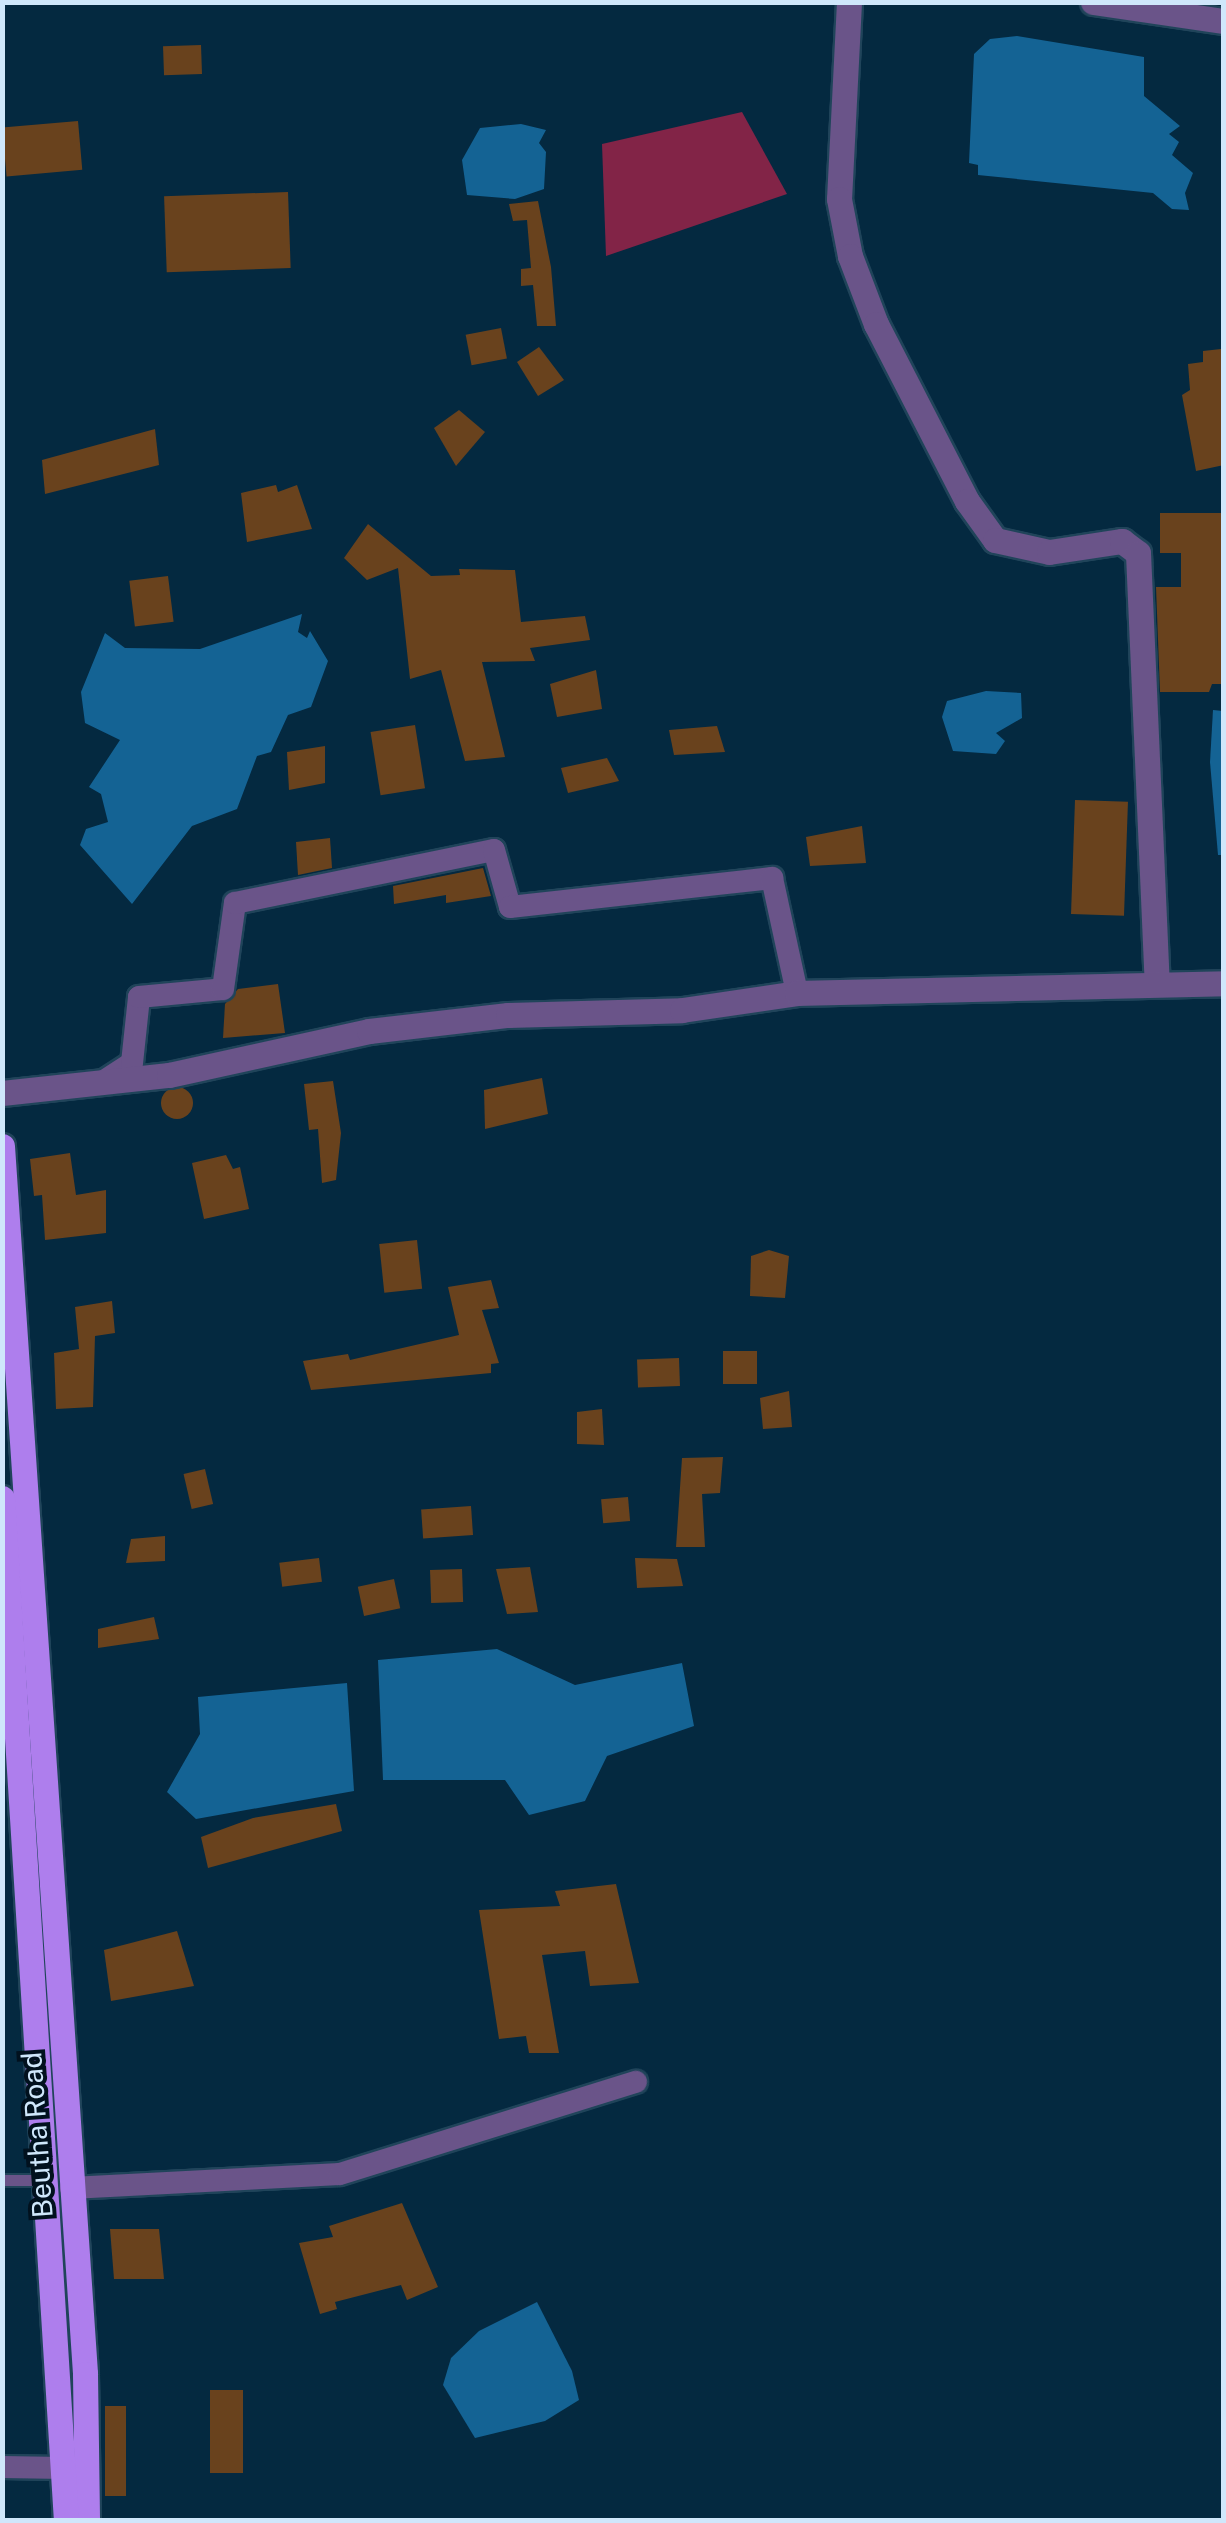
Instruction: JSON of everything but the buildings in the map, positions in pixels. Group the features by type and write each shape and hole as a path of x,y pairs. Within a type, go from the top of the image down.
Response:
{"main road":[{"name":"Beutha Road","path":"2,1146 86,2374 87,2520"},
{"name":"Beutha Road","path":"2,1498 66,2520"}],"street":[{"path":"849,2 838,198 850,256 888,348 967,501 995,540 1049,552 1122,541 1138,553 1157,980"},
{"path":"1093,2 1224,22"},
{"path":"100,1082 132,1063 139,996 223,989 235,903 494,850 510,907 772,878 796,994"},
{"path":"2,1094 207,1069 369,1032 508,1015 682,1010 796,994 1157,980 1224,983"},
{"path":"71,2188 340,2174 636,2082"},
{"path":"2,2466 63,2468"}],"lane":[{"path":"2,2180 44,2180"}],"shaded area":[{"path":"742,112 787,194 606,256 602,144"}],"water":[{"path":"1017,36 1144,57 1144,96 1180,126 1169,134 1179,142 1172,155 1193,173 1185,193 1189,210 1172,209 1153,193 978,175 978,165 969,163 974,54 990,39"},
{"path":"521,124 546,130 539,143 546,152 544,189 515,199 467,195 462,160 480,128"},
{"path":"302,614 298,632 307,638 310,631 328,661 311,707 288,715 271,752 257,756 237,809 192,826 132,904 80,845 86,829 108,822 101,794 89,787 120,740 85,723 81,692 105,633 125,648 200,649"},
{"path":"986,691 1021,693 1022,718 996,733 1005,741 996,754 953,751 942,717 947,701"},
{"path":"1213,710 1223,711 1223,855 1218,855 1210,762"},
{"path":"497,1649 575,1685 682,1663 694,1726 607,1756 585,1801 529,1815 505,1780 383,1780 378,1660"},
{"path":"347,1683 354,1791 196,1819 167,1792 200,1734 198,1697"},
{"path":"537,2302 572,2371 579,2400 545,2421 475,2438 443,2385 451,2358 479,2331"}]}
